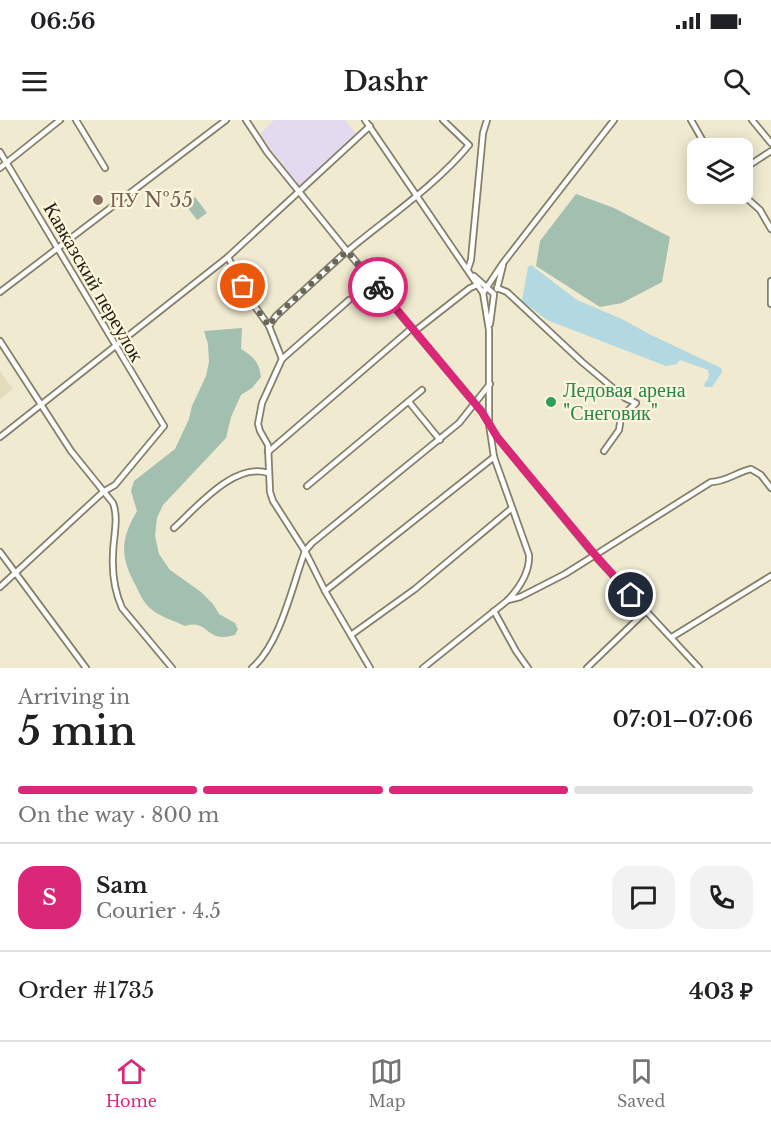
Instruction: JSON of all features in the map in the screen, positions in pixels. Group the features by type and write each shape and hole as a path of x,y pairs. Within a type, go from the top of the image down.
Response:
{"street":[{"path":"0,168 60,120"},
{"path":"76,120 105,168"},
{"path":"0,292 225,120"},
{"path":"246,120 267,152 475,405 497,437 596,556 699,668"},
{"path":"365,120 468,269 489,292"},
{"path":"269,326 276,316 348,250 459,157 469,145 443,120"},
{"path":"468,269 471,260 483,133 487,120"},
{"path":"423,668 508,600 527,572 530,563 529,555 494,457 489,424 489,292 494,276 614,120"},
{"path":"691,120 701,138"},
{"path":"752,120 771,143"},
{"path":"0,437 116,348 228,257 370,126"},
{"name":"Кавказский переулок","path":"0,152 164,426 115,486 103,492"},
{"path":"753,163 771,152"},
{"path":"753,204 760,210 771,229"},
{"path":"228,257 246,294 269,326 282,359"},
{"path":"489,330 489,292 504,263"},
{"path":"475,277 486,279 494,276"},
{"path":"475,277 477,285 489,292 507,291 582,362 625,398 636,403 621,417 619,430 604,451"},
{"path":"771,281 771,304"},
{"path":"268,452 413,330 477,285"},
{"path":"349,300 282,359 262,403 258,424 268,445 268,473 273,501 305,551 370,668"},
{"path":"0,340 71,452 113,503 116,510 112,556 118,598 122,608 172,668"},
{"path":"252,668 272,644 305,551 459,423 490,384"},
{"path":"307,486 422,390"},
{"path":"409,402 440,440"},
{"path":"326,591 494,457"},
{"path":"508,600 535,590 596,556 711,482 751,470 761,476 771,488"},
{"path":"174,528 201,501 235,477 247,471 268,473"},
{"path":"0,587 103,492"},
{"path":"351,635 415,589 512,508"},
{"path":"0,552 83,667"},
{"path":"672,637 771,576"},
{"path":"494,611 528,668"},
{"path":"587,668 646,611"}],"shaded area":[{"path":"274,120 345,120 358,136 301,189 260,134"},
{"path":"0,371 13,389 0,399"}],"green space":[{"path":"576,194 614,208 670,237 662,282 622,303 600,307 536,266 540,241"},
{"path":"195,197 207,213 197,220 185,204"},
{"path":"242,328 241,349 255,360 261,377 252,388 241,395 231,417 226,438 163,505 157,518 155,536 159,554 170,570 201,592 219,614 235,623 238,629 235,635 225,637 212,634 199,625 185,626 151,609 142,599 131,576 124,548 127,531 137,511 131,491 134,481 175,449 206,376 209,362 208,344 204,331"}],"water":[{"path":"531,265 577,300 622,319 721,368 722,372 712,387 705,387 704,384 709,376 708,370 680,360 677,364 666,366 547,320 522,301 528,267"}],"way so far":[{"path":"243,286 246,294 269,326 276,316 347,251 378,287"}],"place":[{"name":"ПУ №55","path":"98,200"},
{"name":"Ледовая арена \"Снеговик\"","path":"551,402"}],"route":[{"path":"378,287 482,412 497,437 631,595"}]}
